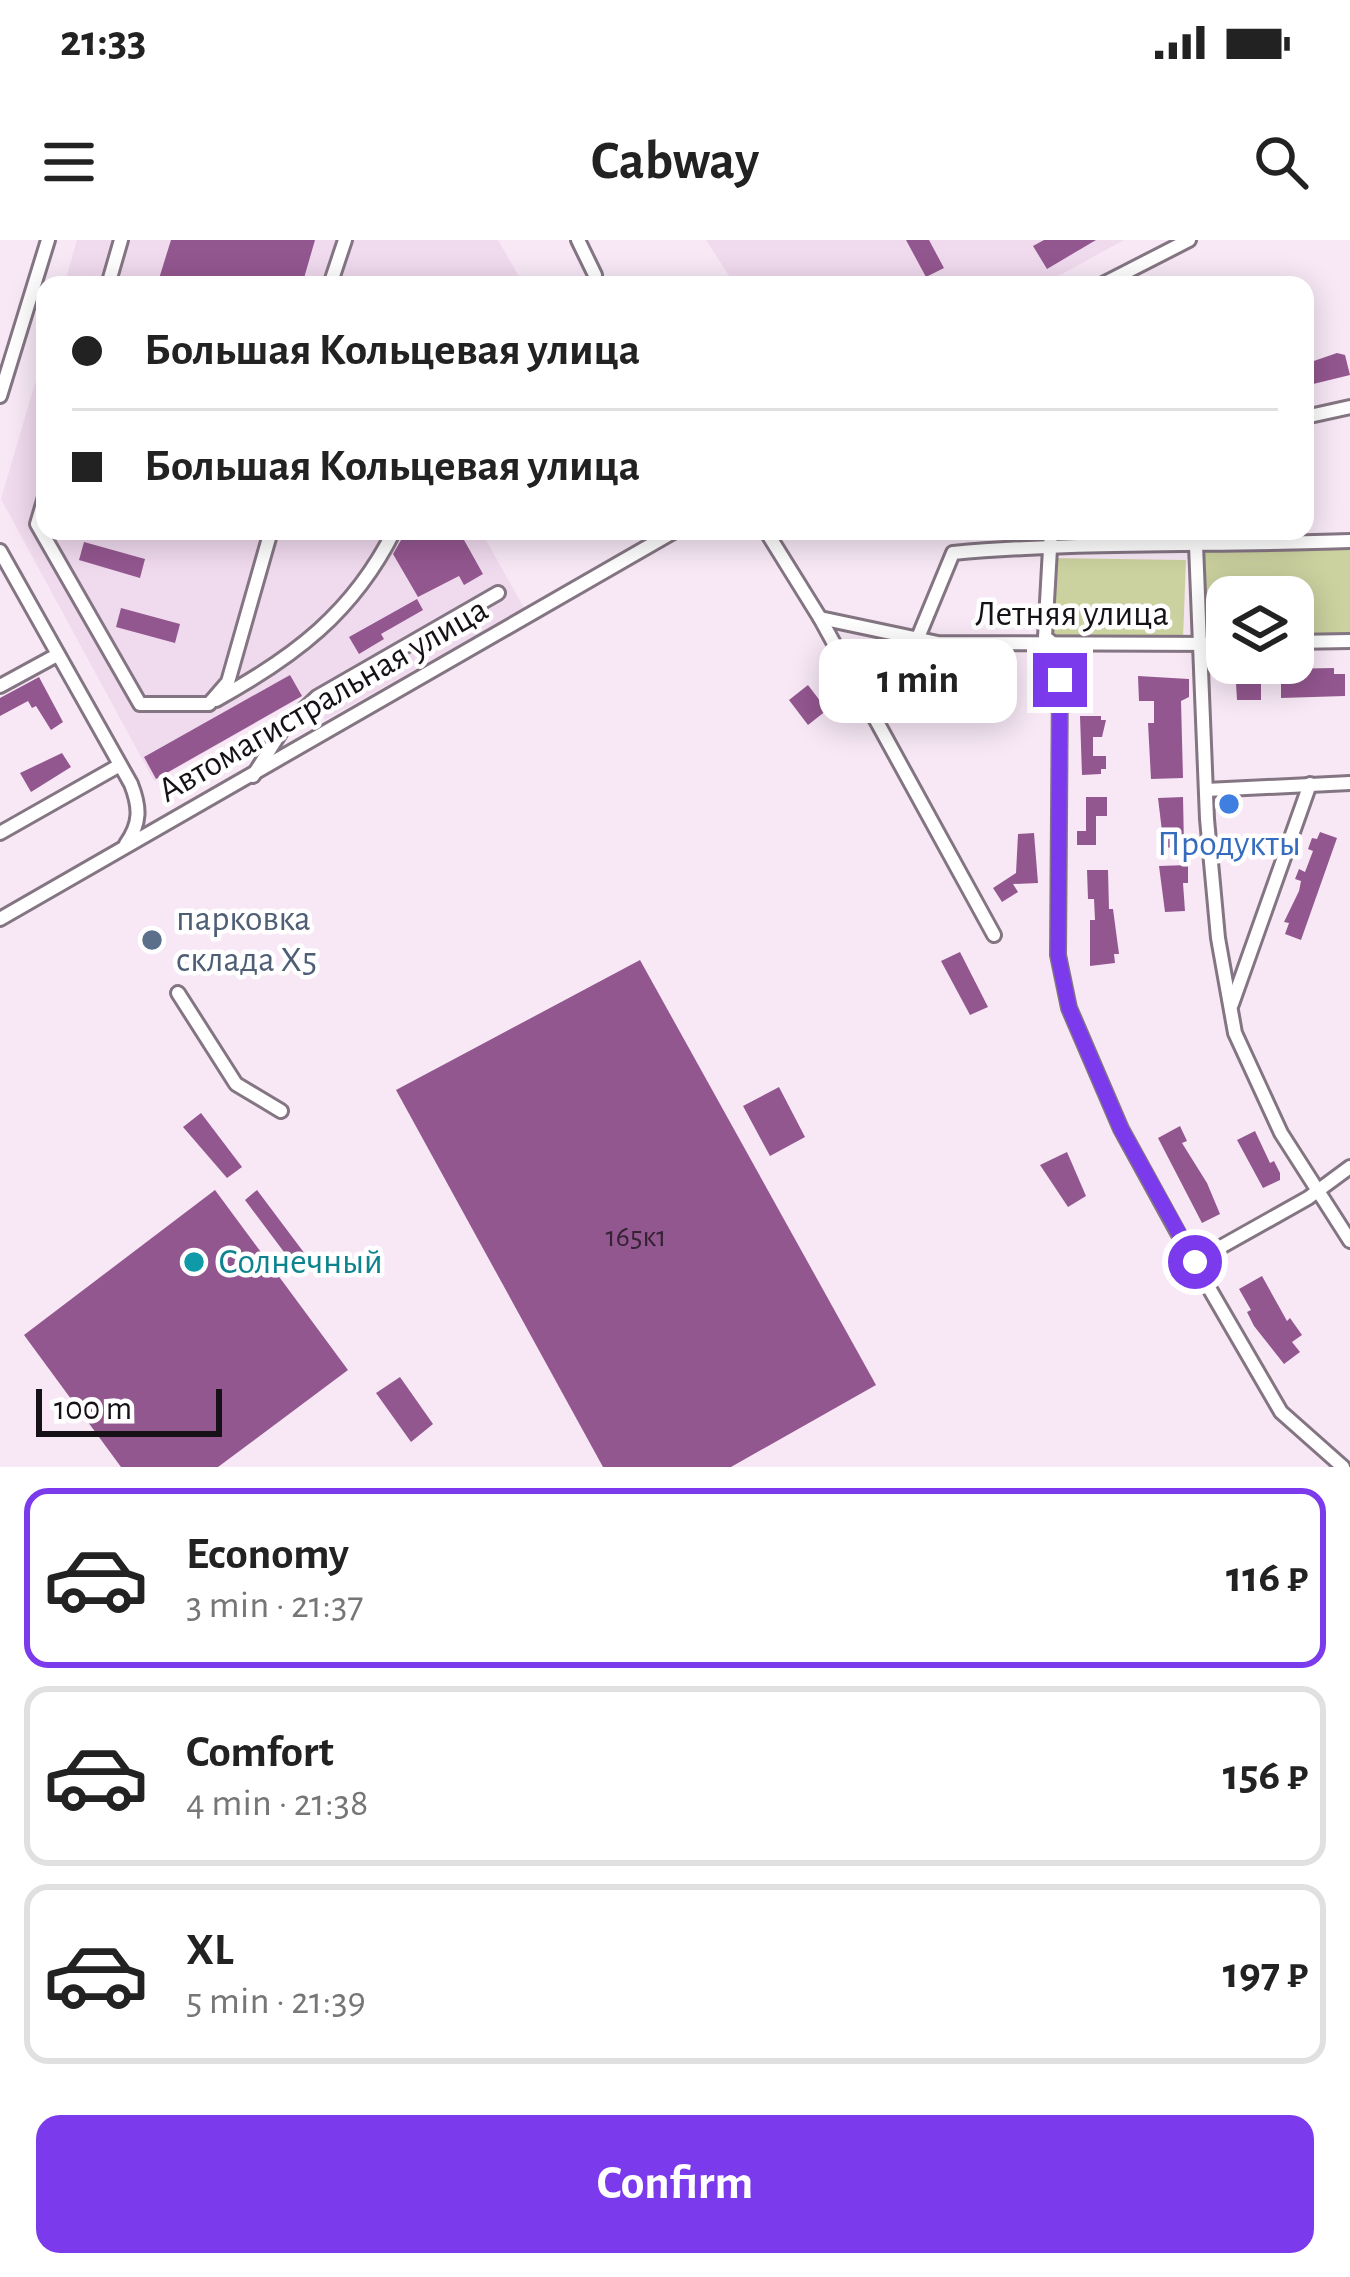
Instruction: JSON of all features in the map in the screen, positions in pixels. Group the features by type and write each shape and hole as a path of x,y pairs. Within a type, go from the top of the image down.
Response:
{"street":[{"path":"37,276 48,240"},
{"path":"111,276 121,240"},
{"path":"333,276 345,240"},
{"path":"578,240 595,276"},
{"path":"1119,276 1190,240"},
{"path":"0,395 36,279"},
{"path":"1314,415 1350,407"},
{"path":"46,540 140,704 208,704 280,665 325,627 376,568 390,540"},
{"path":"208,704 228,682 268,540"},
{"name":"Автомагистральная улица","path":"0,919 660,540"},
{"path":"772,540 820,618 994,935"},
{"path":"1050,540 1045,637 1055,645 1060,680 1058,955 1069,1008 1121,1129 1281,1412 1343,1467"},
{"name":"Летняя улица","path":"917,640 953,553 1161,540"},
{"path":"1198,540 1206,790 1218,938 1235,1033 1281,1133 1350,1241"},
{"name":"Летняя улица","path":"1299,540 1350,541"},
{"path":"0,551 138,803 138,820 122,850"},
{"path":"252,777 282,730 317,697 498,593"},
{"name":"Летняя улица","path":"820,618 917,640 1206,644"},
{"path":"1314,642 1350,641"},
{"path":"0,686 57,655"},
{"path":"0,833 120,765"},
{"path":"1206,790 1350,783"},
{"path":"1231,1007 1310,784"},
{"path":"178,993 236,1084 281,1111"},
{"path":"1195,1262 1308,1198 1350,1167"}],"shaded area":[{"path":"77,240 498,240 519,276 67,276"},
{"path":"706,240 1124,240 1058,276 729,276"},
{"path":"36,380 36,540 486,540 524,608 325,720 309,693 154,781 1,499"}],"green space":[{"path":"1350,547 1350,633 1314,634 1314,576 1206,576 1206,638 1203,552"},
{"path":"1048,558 1186,560 1183,638 1041,641"}],"building":[{"path":"171,240 315,240 305,276 160,276"},
{"path":"906,240 929,240 944,268 925,276"},
{"path":"1044,240 1096,240 1047,269 1033,246"},
{"path":"1345,355 1350,375 1314,384 1314,361"},
{"path":"401,540 464,540 483,574 464,585 459,576 418,597 393,554"},
{"path":"84,542 145,559 140,578 79,560"},
{"path":"417,599 423,610 381,634 384,639 359,654 349,637"},
{"path":"121,608 180,624 175,643 116,627"},
{"path":"1314,668 1334,668 1334,674 1345,674 1345,696 1281,698 1281,684 1314,684"},
{"path":"290,675 302,696 156,779 144,757"},
{"path":"1138,676 1189,679 1189,697 1181,701 1183,778 1151,779 1148,723 1154,723 1154,701 1139,701"},
{"path":"39,677 63,722 51,730 28,701 0,716 0,698"},
{"path":"952,684 952,709 919,712 915,685"},
{"path":"1236,684 1261,684 1261,700 1237,700"},
{"path":"808,685 827,710 808,725 789,700"},
{"path":"1080,716 1106,720 1102,737 1093,737 1093,756 1106,756 1101,774 1082,775"},
{"path":"62,753 71,767 31,792 20,773"},
{"path":"1086,797 1107,797 1107,816 1096,816 1096,845 1077,845 1077,831 1086,831"},
{"path":"1183,797 1184,846 1164,848 1158,798"},
{"path":"1320,832 1337,838 1301,940 1285,934 1289,923 1284,922 1299,891 1301,881 1295,879 1299,869 1305,872 1313,851 1308,849 1312,838 1317,839"},
{"path":"1034,833 1038,883 1013,884 1018,892 1002,902 993,888 1016,873 1018,834"},
{"path":"1188,865 1188,883 1183,883 1185,911 1165,912 1159,866"},
{"path":"1087,870 1108,870 1109,909 1113,909 1119,954 1114,954 1115,963 1090,966 1090,920 1095,920"},
{"path":"960,952 988,1007 970,1015 941,961"},
{"path":"640,960 876,1385 731,1467 603,1467 396,1090"},
{"path":"779,1087 805,1137 770,1156 743,1106"},
{"path":"201,1113 242,1167 227,1178 183,1127"},
{"path":"1180,1126 1187,1141 1182,1143 1220,1214 1202,1223 1158,1138"},
{"path":"1255,1131 1280,1173 1280,1180 1263,1188 1237,1140"},
{"path":"1067,1152 1086,1196 1068,1207 1040,1165"},
{"name":"Солнечный","path":"215,1190 348,1370 218,1467 121,1467 24,1335"},
{"path":"257,1190 311,1262 299,1272 245,1200"},
{"path":"1262,1276 1287,1321 1290,1318 1302,1335 1292,1342 1300,1352 1284,1364 1254,1326 1239,1289"},
{"path":"400,1377 433,1424 411,1442 376,1393"}],"place":[{"name":"Продукты","path":"1229,804"},
{"name":"парковка склада X5","path":"152,940"},
{"name":"Солнечный","path":"194,1262"}],"route":[{"path":"1060,680 1058,955 1069,1008 1121,1129 1195,1262"}]}
